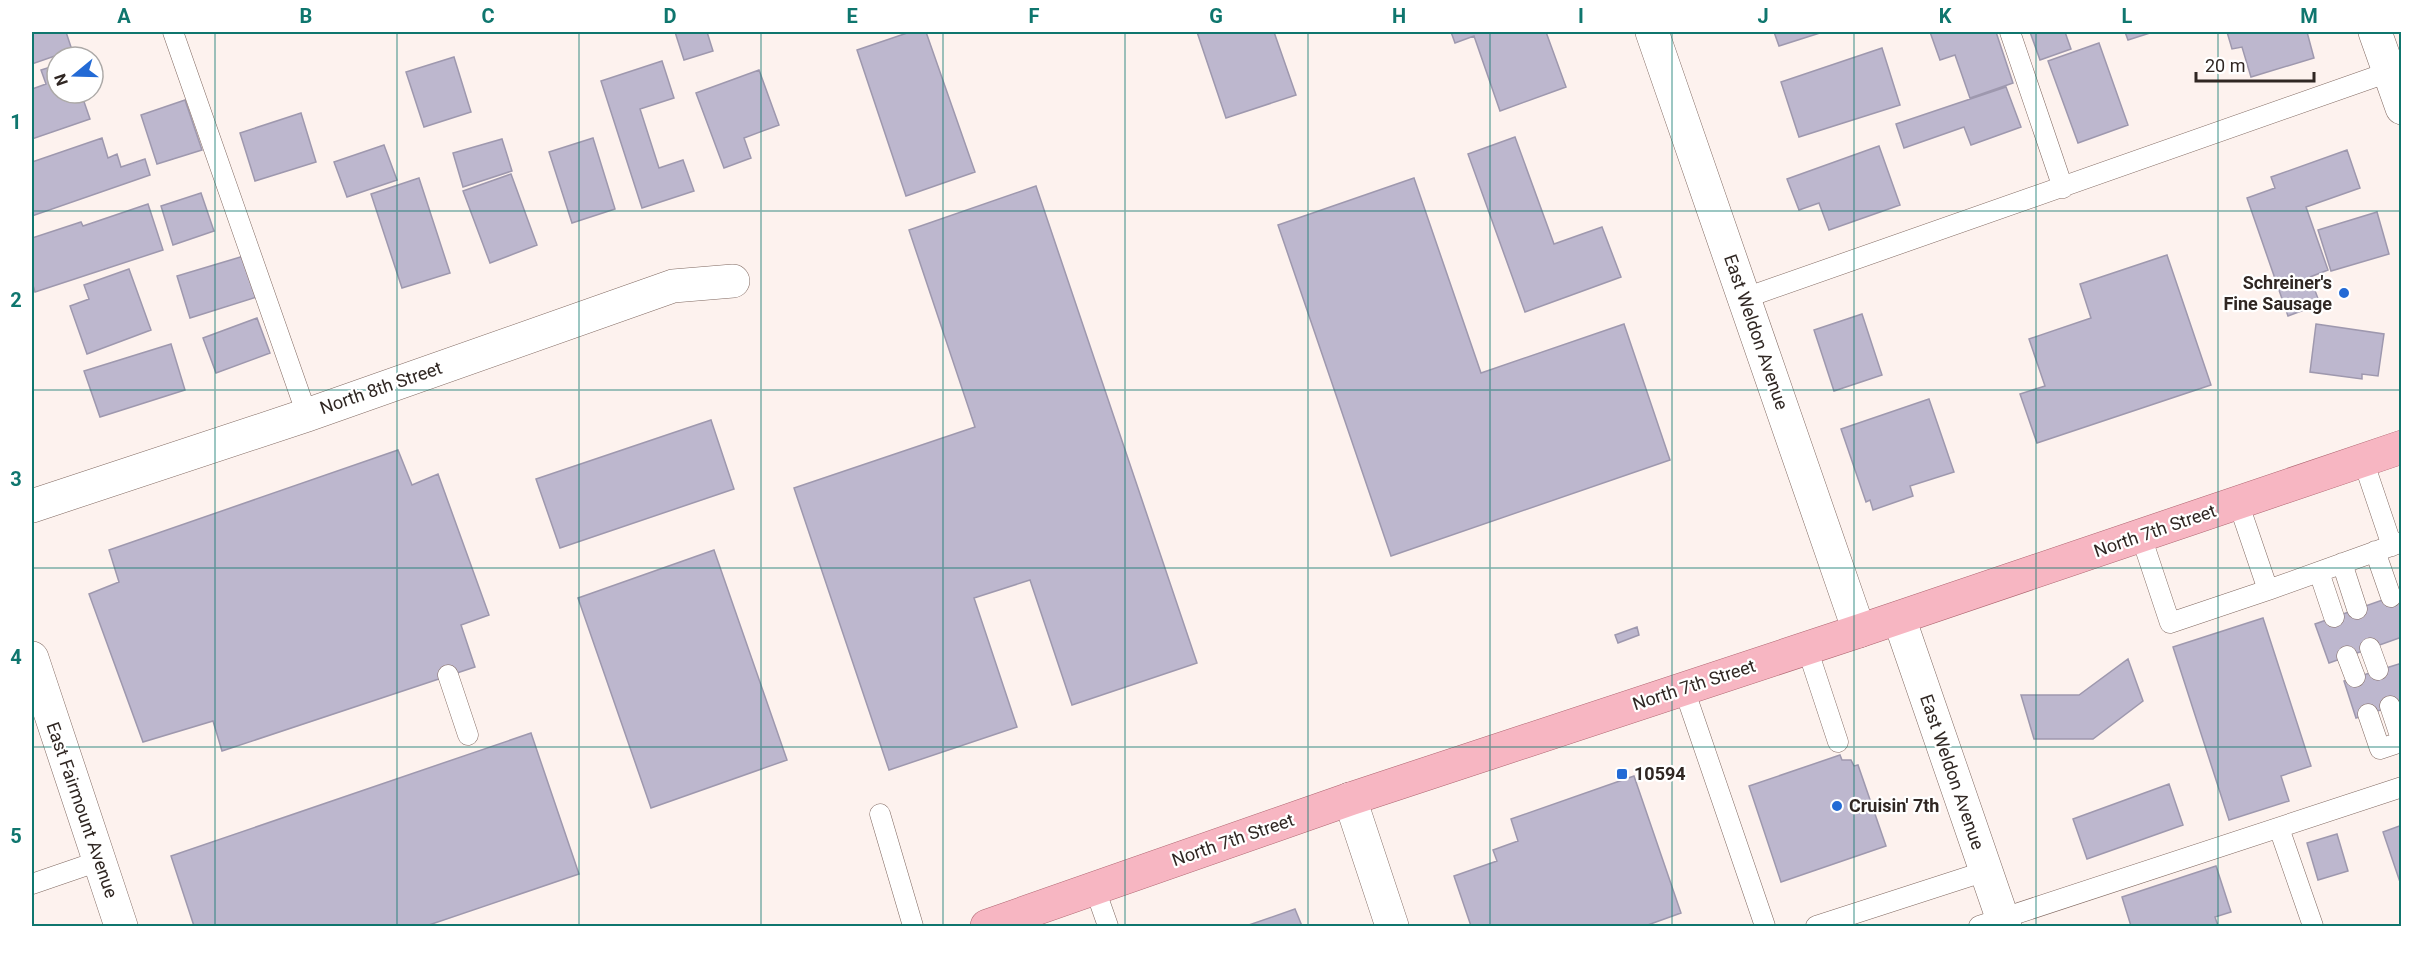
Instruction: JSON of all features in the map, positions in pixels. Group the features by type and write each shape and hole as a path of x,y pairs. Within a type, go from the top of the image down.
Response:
{"main road":[{"name":"North 7th Street","path":"987,927 1350,799 1899,618 2402,447"}],"street":[{"name":"East Weldon Avenue","path":"1652,32 1859,631"},
{"path":"2375,32 2402,108"},
{"name":"North 8th Street","path":"32,506 307,415 673,286 733,281"},
{"name":"East Weldon Avenue","path":"1899,618 1986,871 1995,924"},
{"name":"East Fairmount Avenue","path":"32,658 122,927"},
{"path":"1350,799 1392,927"}],"lane":[{"path":"173,32 307,415"},
{"path":"2010,32 2063,188"},
{"path":"1745,298 2389,72"},
{"path":"2363,460 2390,546 2391,597"},
{"path":"2238,502 2268,590"},
{"path":"2141,536 2170,623 2390,546"},
{"path":"2342,563 2357,609"},
{"path":"2319,572 2334,617"},
{"path":"1807,648 1838,742"},
{"path":"2370,648 2378,670"},
{"path":"2347,656 2355,678"},
{"path":"448,675 468,735"},
{"path":"1684,689 1765,927"},
{"path":"2368,714 2380,749 2401,742 2390,706"},
{"path":"1995,924 2402,787"},
{"path":"880,814 913,927"},
{"path":"2279,828 2313,927"},
{"path":"32,884 99,861"},
{"path":"1816,927 1986,871"},
{"path":"1095,889 1108,927"}],"building":[{"path":"32,32 66,32 70,45 45,45 45,59 32,64"},
{"path":"675,32 707,32 713,51 684,60"},
{"path":"910,32 926,32 975,172 906,196 857,50"},
{"path":"1197,32 1274,32 1296,95 1226,118"},
{"path":"1451,32 1546,32 1566,87 1500,111 1474,36 1455,43"},
{"path":"1774,32 1823,32 1779,46"},
{"path":"1930,32 1996,32 2013,83 1970,98 1955,55 1940,60"},
{"path":"2030,32 2065,32 2071,49 2040,60"},
{"path":"2125,32 2153,32 2128,40"},
{"path":"2227,32 2307,32 2314,58 2251,77 2242,47 2232,49"},
{"path":"2099,43 2128,125 2078,143 2048,61"},
{"path":"1882,48 1900,105 1799,137 1781,82"},
{"path":"454,57 471,112 424,127 406,72"},
{"path":"662,61 674,98 640,109 659,168 683,160 694,191 642,208 601,81"},
{"path":"45,69 45,81 41,70"},
{"path":"759,70 779,125 744,138 751,158 724,168 696,93"},
{"path":"45,84 45,105 85,105 90,119 32,139 32,89"},
{"path":"2006,87 2021,127 1971,145 1964,127 1904,148 1896,124"},
{"path":"185,100 202,150 157,164 141,115"},
{"path":"301,113 316,162 255,181 240,133"},
{"path":"1515,137 1554,244 1602,227 1621,277 1525,312 1468,154"},
{"path":"102,138 108,158 117,154 121,167 145,159 150,175 32,216 32,162"},
{"path":"593,138 615,209 572,223 549,152"},
{"path":"502,139 512,171 463,187 453,153"},
{"path":"384,145 397,180 347,197 334,162"},
{"path":"1879,146 1900,205 1829,230 1819,203 1799,210 1787,179"},
{"path":"2347,150 2360,188 2306,207 2328,270 2310,277 2320,304 2288,316 2247,198 2275,188 2271,177"},
{"path":"511,174 537,245 490,263 463,191"},
{"path":"419,178 450,273 402,288 371,194"},
{"path":"1414,178 1481,373 1624,324 1670,460 1391,556 1278,225"},
{"path":"1036,186 1197,663 1072,705 1030,580 974,598 1017,727 889,770 794,488 975,427 909,230"},
{"path":"201,193 214,231 173,245 161,206"},
{"path":"148,204 163,250 35,292 32,282 32,238 81,222 83,226"},
{"path":"2377,212 2389,254 2331,271 2318,230"},
{"path":"2167,255 2211,385 2037,443 2020,394 2045,386 2029,339 2091,318 2080,284"},
{"path":"244,256 257,297 190,318 177,276"},
{"path":"129,269 151,330 87,354 70,306 89,299 84,285"},
{"path":"1862,314 1882,375 1834,391 1814,330"},
{"path":"257,318 270,353 216,373 203,338"},
{"name":"Schreiner's Fine Sausage","path":"2316,324 2384,334 2378,376 2362,374 2362,379 2310,372"},
{"path":"171,344 185,390 100,417 84,371"},
{"path":"1929,399 1954,472 1910,486 1913,496 1873,510 1870,500 1866,502 1841,429"},
{"path":"711,420 734,489 560,548 536,479"},
{"path":"398,450 412,485 438,474 489,615 461,625 475,667 222,751 213,721 143,742 89,594 119,582 109,550"},
{"path":"714,550 787,760 651,808 578,598"},
{"path":"2402,593 2402,637 2329,663 2315,624"},
{"path":"2263,618 2311,766 2281,776 2289,801 2229,820 2173,647"},
{"path":"1637,627 1639,635 1618,643 1615,635"},
{"path":"2128,659 2143,701 2093,739 2034,739 2021,695 2079,695"},
{"path":"2402,663 2402,703 2356,718 2344,681"},
{"path":"531,733 579,874 426,926 194,926 171,856"},
{"path":"1840,755 1842,760 1851,760 1854,766 1858,765 1886,846 1781,882 1749,786"},
{"path":"1634,776 1681,913 1645,926 1471,926 1454,876 1497,861 1493,850 1518,841 1511,819"},
{"path":"2169,784 2183,825 2087,859 2073,819"},
{"path":"2402,825 2402,885 2401,885 2383,832"},
{"path":"2337,834 2348,871 2318,880 2307,843"},
{"path":"2216,866 2231,912 2215,917 2218,926 2131,926 2122,897"},
{"path":"1295,909 1302,926 1246,926"}],"place":[{"name":"Schreiner's Fine Sausage","path":"2344,293"},
{"name":"10594","path":"1622,774"},
{"name":"Cruisin' 7th","path":"1837,806"}]}
